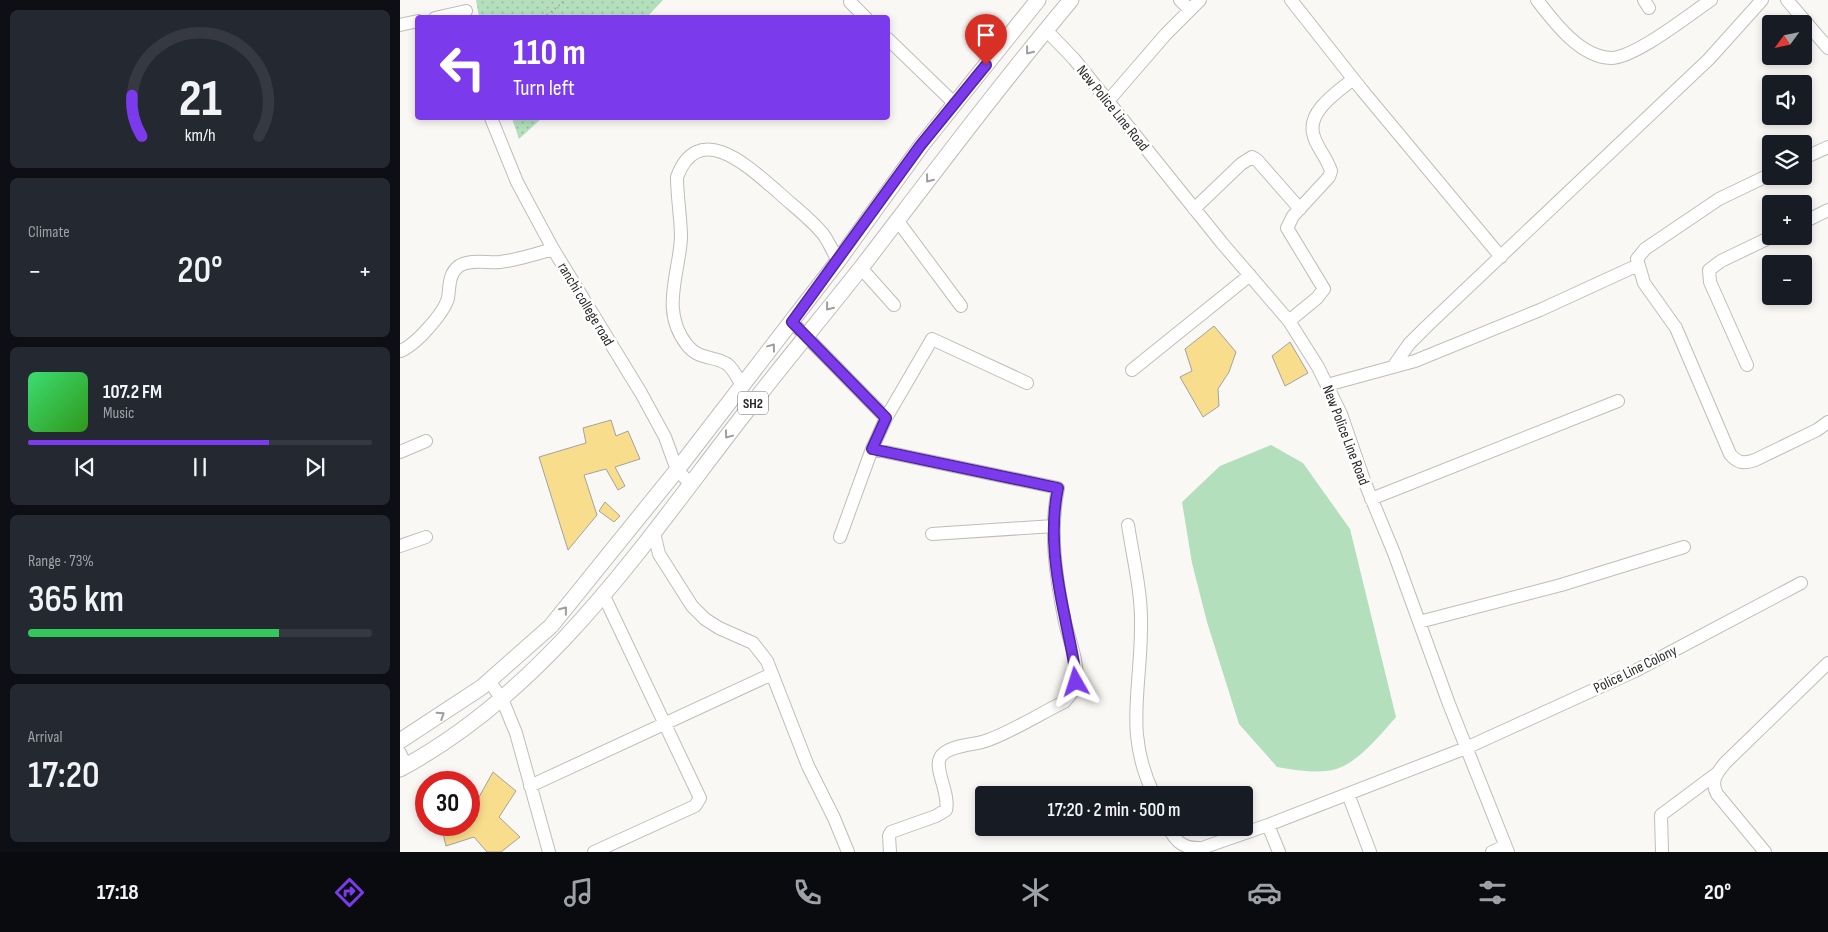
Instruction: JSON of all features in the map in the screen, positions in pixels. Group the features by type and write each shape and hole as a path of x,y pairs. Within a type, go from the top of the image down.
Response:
{"main road":[{"name":"SH2","path":"400,741 455,707 489,681 551,626 677,470 838,261 920,146 1038,0"},
{"name":"SH2","path":"402,762 457,734 539,667 654,533 807,335 1071,0"}],"street":[{"path":"1180,0 1190,10"},
{"path":"1108,101 1166,34 1200,0"},
{"path":"1291,0 1353,79 1501,256"},
{"path":"1537,0 1552,20 1583,47 1611,58 1633,52 1711,0"},
{"path":"1393,367 1409,344 1710,59 1762,0"},
{"path":"1787,0 1828,48"},
{"path":"850,2 863,15"},
{"path":"446,15 465,10"},
{"path":"400,25 415,22"},
{"name":"New Police Line Road","path":"1046,30 1108,101 1194,209 1289,321 1318,367 1341,414 1466,748 1507,849"},
{"path":"890,40 954,104"},
{"path":"1289,321 1317,298 1324,289 1287,228 1289,222 1329,177 1331,171 1312,132 1314,122 1328,100 1353,79"},
{"name":"ranchi college road","path":"493,120 517,182 553,249 641,393 665,437 677,470 691,484"},
{"path":"1812,154 1828,147"},
{"path":"742,386 726,363 704,358 686,344 677,328 672,310 671,294 680,254 678,177 682,166 695,154 715,150 727,153 743,162 808,218 824,236 838,261"},
{"path":"1194,209 1241,164 1252,158 1257,160 1300,209"},
{"path":"1762,178 1719,199 1645,248 1639,254 1638,265 1644,283 1676,328 1730,454 1735,460 1747,463 1755,460 1817,430 1828,422"},
{"path":"1812,218 1828,210"},
{"path":"897,220 961,306"},
{"path":"1747,364 1710,282 1709,270 1721,260 1762,241"},
{"path":"400,352 416,340 444,309 448,298 450,280 459,266 468,262 500,262 553,249"},
{"path":"1328,386 1416,361 1540,310 1638,265"},
{"path":"861,268 894,305"},
{"path":"1132,370 1250,275"},
{"path":"792,322 807,335 886,418"},
{"path":"840,537 872,449 886,418 932,339 1027,383"},
{"path":"1372,499 1618,401"},
{"path":"400,452 426,441"},
{"path":"872,449 1058,488 1054,509 1054,526 1059,591 1075,665 1076,682 1072,693 1064,702 985,742 949,750 942,754 939,759 939,766 947,796 946,810 936,816 891,832 889,836 890,852"},
{"path":"1128,525 1142,625 1136,695 1136,739 1140,759 1150,786"},
{"path":"932,534 1054,526"},
{"path":"654,533 660,554 692,606 705,620 753,643 767,661 808,766 834,818 848,852"},
{"path":"400,546 426,537"},
{"path":"1419,622 1561,585 1684,547"},
{"name":"Police Line Colony","path":"1253,830 1466,748 1635,671 1801,583"},
{"path":"594,852 698,803 698,792 603,594"},
{"path":"1662,852 1661,815 1716,774 1828,663"},
{"path":"530,786 772,674"},
{"path":"489,681 502,699 516,733 549,852"},
{"path":"1716,774 1713,783 1717,794 1765,852"},
{"path":"1348,794 1370,852"},
{"path":"1268,825 1279,852"},
{"name":"Police Line Colony","path":"1175,836 1181,845 1197,848 1234,836"},
{"path":"1492,852 1507,849"}],"path":[{"path":"547,15 566,0"}],"green space":[{"path":"476,0 663,0 649,15 479,15"},
{"path":"513,120 540,120 519,139"},
{"path":"1271,445 1303,463 1350,529 1396,717 1362,753 1347,764 1332,770 1308,771 1277,767 1239,724 1207,622 1192,563 1182,502 1220,466"}],"building":[{"path":"1214,326 1236,352 1229,372 1218,389 1219,406 1203,417 1180,377 1192,371 1185,349"},
{"path":"1290,342 1308,373 1285,386 1272,356"},
{"path":"611,420 616,436 628,431 640,459 615,467 625,486 618,490 606,469 584,475 597,515 568,550 539,457 586,443 583,428"},
{"path":"605,502 620,516 614,522 599,511"},
{"path":"493,772 516,791 499,817 520,837 501,852 487,852 474,837 446,846 444,836 480,836 480,795"}],"route":[{"path":"986,65 920,146 792,322 807,335 886,418 872,449 1058,488 1054,509 1054,547 1059,591 1075,665 1076,682"}]}
